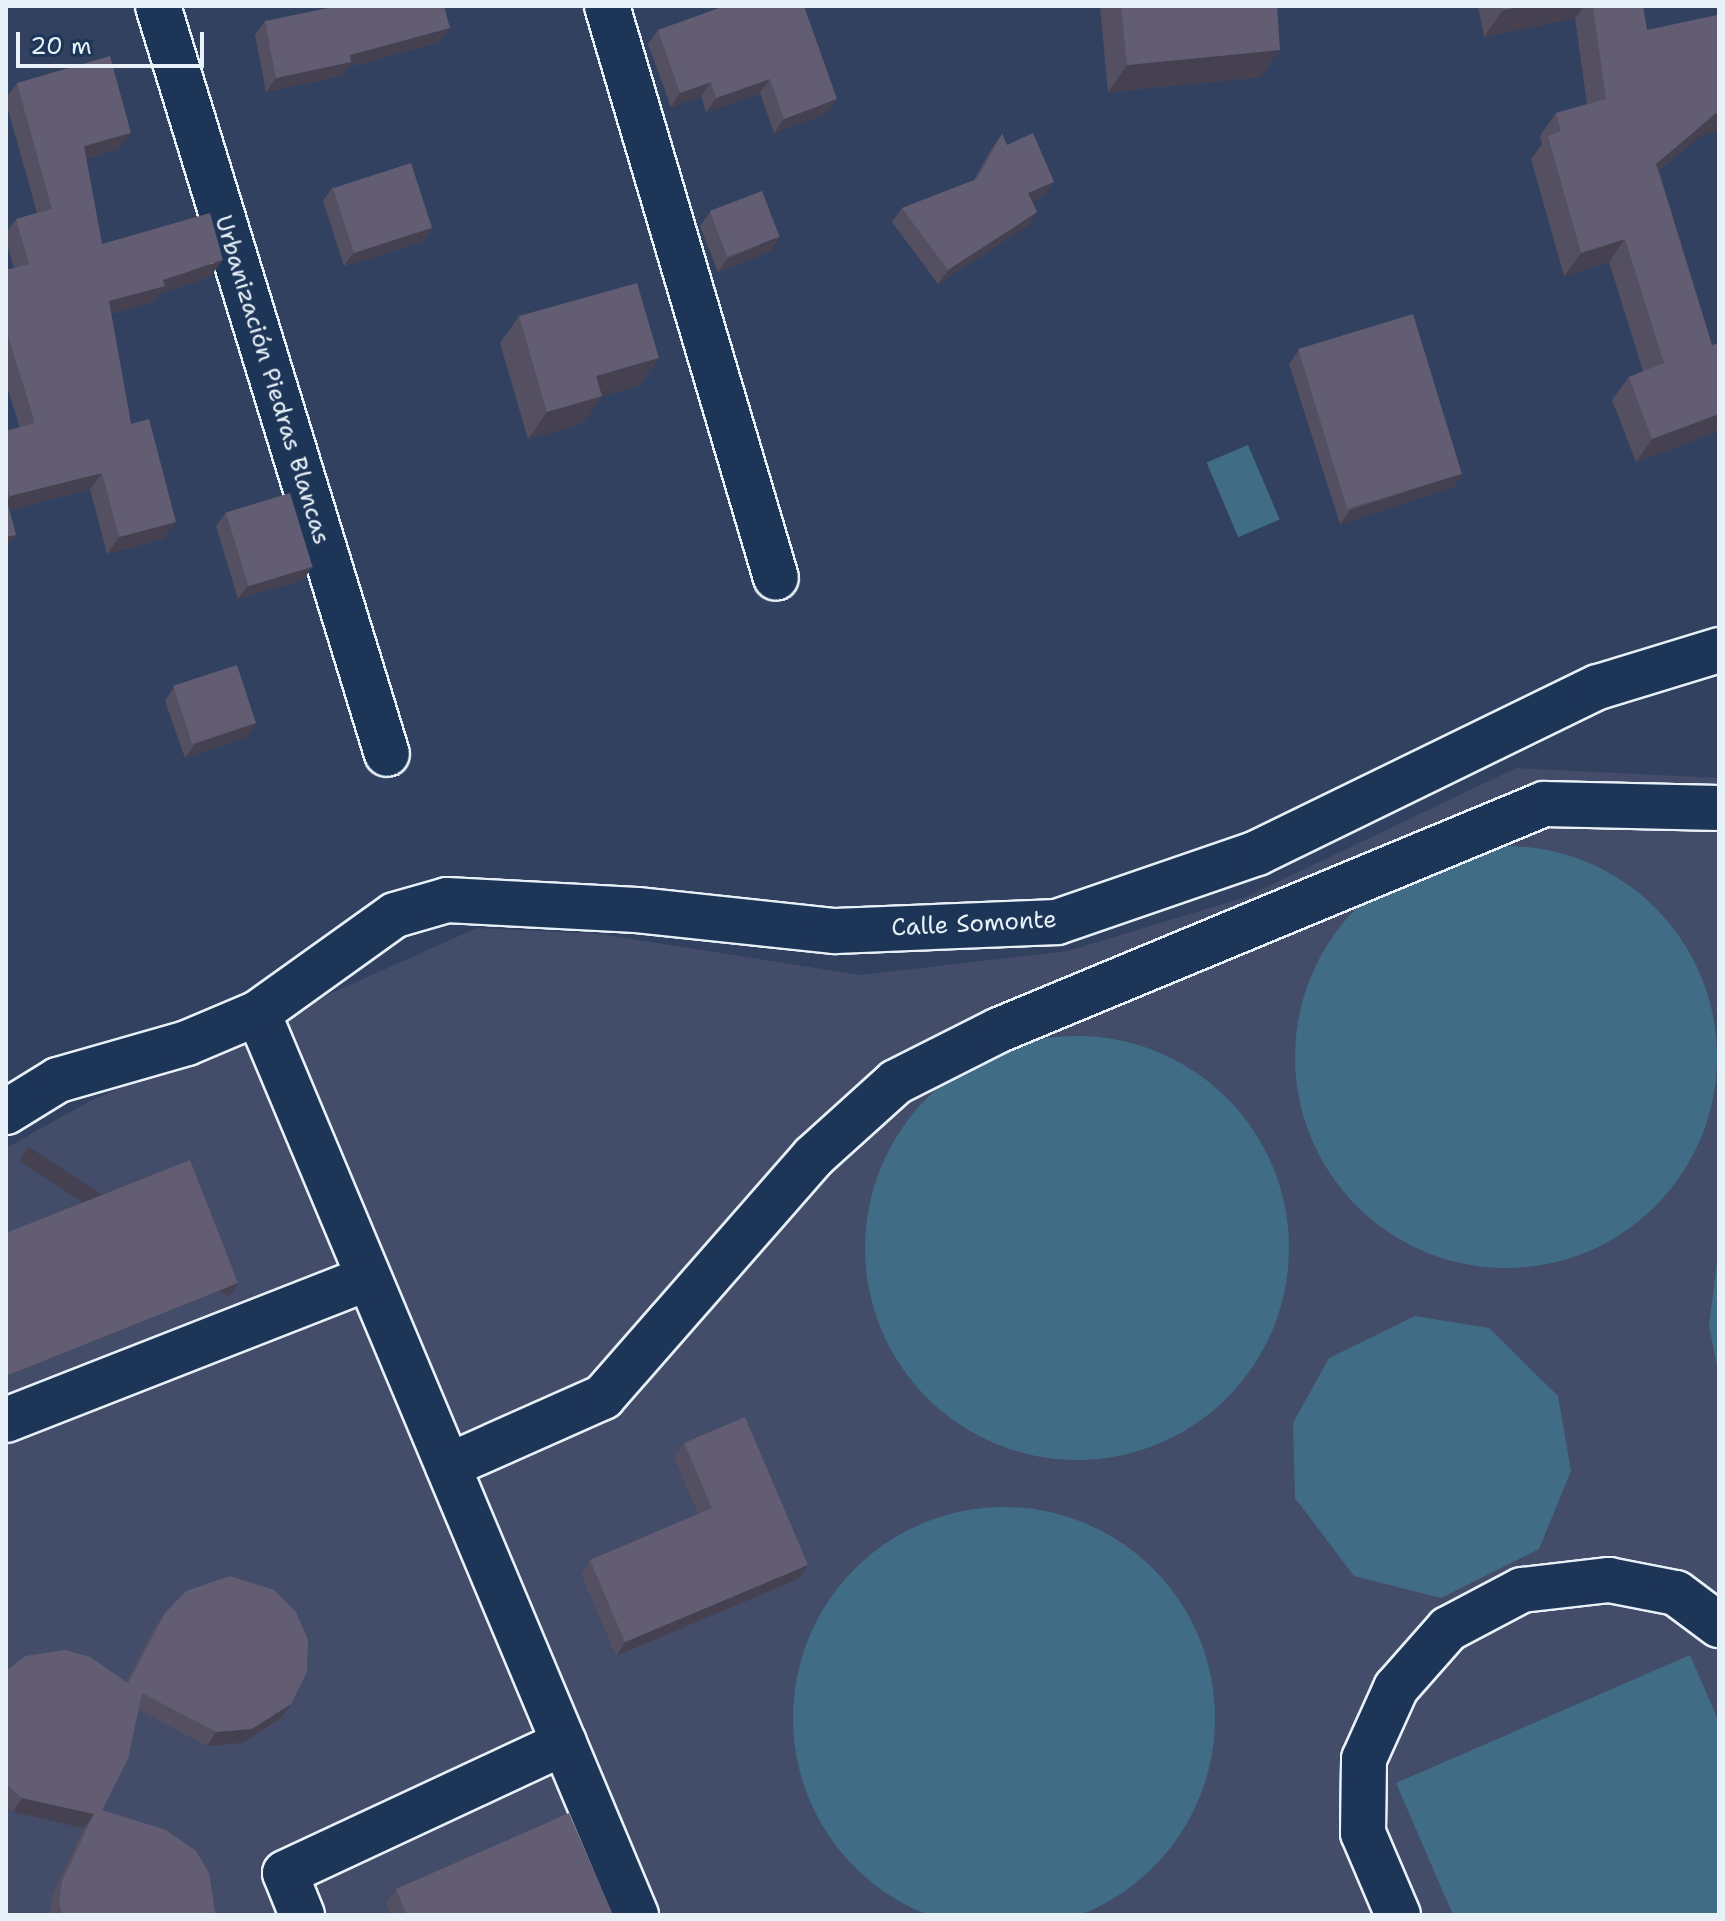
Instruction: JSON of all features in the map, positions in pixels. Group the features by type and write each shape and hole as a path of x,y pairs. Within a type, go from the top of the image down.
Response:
{"street":[{"name":"Urbanización Piedras Blancas","path":"158,6 387,754"},
{"path":"607,6 776,578"},
{"name":"Calle Somonte","path":"6,1112 58,1080 187,1043 258,1013 395,915 447,900 637,910 835,931 1057,922 1257,853 1598,687 1719,650"},
{"path":"448,1466 603,1397 813,1157 896,1082 999,1030 1544,804 1719,808"},
{"path":"258,1013 366,1279 448,1466 636,1915"},
{"path":"6,1420 366,1279"},
{"path":"1398,1915 1363,1833 1364,1759 1396,1688 1448,1629 1522,1590 1609,1580 1676,1593 1719,1625"},
{"path":"302,1915 285,1873 564,1743"}],"shaded area":[{"path":"1248,445 1280,520 1238,537 1207,463"},
{"path":"1516,768 1719,778 1719,1915 6,1915 6,1148 90,1101 477,928 600,934 860,975 1068,951 1246,897"},
{"path":"1506,846 1547,850 1587,862 1623,882 1655,908 1681,940 1701,976 1713,1016 1717,1057 1713,1098 1701,1138 1681,1174 1655,1206 1623,1232 1587,1252 1547,1264 1506,1268 1465,1264 1425,1252 1389,1232 1357,1206 1331,1174 1311,1138 1299,1098 1295,1057 1299,1016 1311,976 1331,940 1357,908 1389,882 1425,862 1465,850"},
{"path":"1077,1036 1118,1040 1158,1052 1195,1072 1227,1098 1253,1130 1273,1167 1285,1207 1289,1248 1285,1289 1273,1329 1253,1366 1227,1398 1195,1424 1158,1444 1118,1456 1077,1460 1036,1456 996,1444 959,1424 927,1398 901,1366 881,1329 869,1289 865,1248 869,1207 881,1167 901,1130 927,1098 959,1072 996,1052 1036,1040"},
{"path":"1719,1247 1719,1376 1709,1326"},
{"path":"1415,1316 1489,1328 1558,1396 1571,1471 1539,1549 1441,1598 1354,1576 1295,1498 1293,1423 1329,1358"},
{"path":"1004,1507 1045,1511 1085,1523 1121,1543 1153,1569 1179,1601 1199,1637 1211,1677 1215,1718 1211,1759 1199,1799 1179,1835 1153,1867 1121,1893 1085,1913 1045,1925 1004,1929 963,1925 923,1913 887,1893 855,1867 829,1835 809,1799 797,1759 793,1718 797,1677 809,1637 829,1601 855,1569 887,1543 923,1523 963,1511"},
{"path":"1690,1655 1719,1722 1719,1915 1453,1915 1396,1783"}],"building":[{"path":"338,6 444,6 450,28 350,55 351,62 276,78 265,21"},
{"path":"725,6 804,6 837,99 784,119 770,79 716,98 711,82 680,93 658,30"},
{"path":"1121,6 1277,6 1280,50 1127,65"},
{"path":"1502,6 1523,6 1503,10"},
{"path":"1593,6 1643,6 1647,30 1717,15 1719,24 1719,113 1656,164 1712,345 1719,343 1719,414 1652,439 1629,377 1664,363 1625,239 1581,253 1548,136 1561,131 1556,113 1606,99"},
{"path":"110,56 131,133 84,146 102,244 210,213 223,260 163,280 165,286 109,301 131,424 149,419 176,522 119,537 102,473 10,496 6,483 6,431 35,423 6,329 6,270 29,264 16,219 52,209 17,83"},
{"path":"1033,133 1054,182 1028,193 1037,212 948,270 902,208 977,179 1002,134 1007,145"},
{"path":"411,163 432,228 354,253 333,188"},
{"path":"762,191 780,237 727,257 710,211"},
{"path":"637,283 659,358 596,376 602,396 547,412 519,316"},
{"path":"1413,314 1462,474 1347,509 1298,349"},
{"path":"290,493 313,567 248,586 226,513"},
{"path":"6,497 16,535 6,537"},
{"path":"237,665 256,723 192,744 173,686"},
{"path":"190,1160 238,1283 6,1376 6,1233"},
{"path":"745,1417 808,1565 625,1642 590,1560 712,1508 684,1443"},
{"path":"230,1576 274,1590 296,1612 308,1640 307,1672 291,1704 252,1729 216,1732 142,1693 128,1759 102,1810 166,1830 196,1851 209,1873 214,1915 62,1915 59,1902 62,1881 94,1814 22,1798 6,1784 6,1671 25,1656 65,1650 90,1657 128,1683 165,1613 186,1591"},
{"path":"569,1813 613,1915 407,1915 396,1889"}]}
